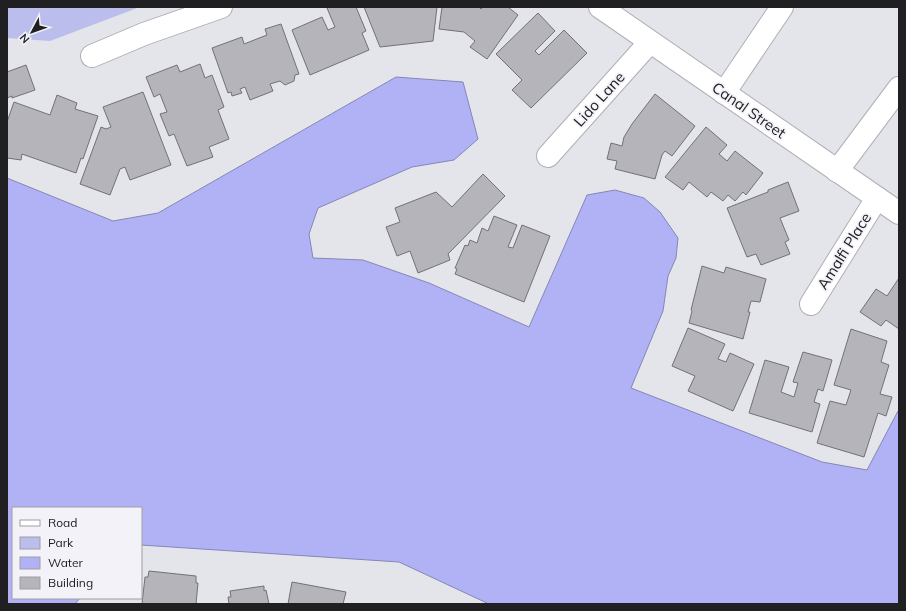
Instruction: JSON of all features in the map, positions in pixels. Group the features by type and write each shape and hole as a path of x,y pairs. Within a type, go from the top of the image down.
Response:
{"street":[{"path":"92,56 144,34 221,7"},
{"path":"724,93 782,7"},
{"name":"Canal Street","path":"612,10 650,42 899,213"},
{"name":"Lido Lane","path":"548,156 650,42"},
{"path":"837,171 899,88"},
{"name":"Amalfi Place","path":"811,304 877,198"}],"green space":[{"path":"7,7 140,7 50,41 7,38"}],"water":[{"path":"396,77 463,82 478,139 454,160 412,167 318,208 309,234 313,258 363,260 429,283 529,327 587,195 615,190 644,198 660,212 678,238 676,258 668,276 663,311 631,388 822,462 867,470 899,410 899,604 489,604 399,562 142,545 142,507 12,507 12,599 79,599 75,604 7,604 7,178 113,221 158,213"}],"building":[{"path":"356,7 366,31 362,33 369,50 310,75 292,30 322,17 328,30 335,27 327,8"},
{"path":"364,7 437,7 433,41 380,47"},
{"path":"442,7 479,7 481,9 483,7 508,7 518,15 487,59 470,47 475,41 464,32 439,29"},
{"path":"538,13 555,31 535,51 539,55 564,30 587,53 531,108 512,90 522,80 496,54"},
{"path":"281,24 299,74 295,75 294,81 285,85 280,81 270,84 273,91 250,100 245,87 240,89 242,93 232,96 231,92 228,93 212,48 242,37 244,44 267,35 265,29"},
{"path":"200,64 205,78 212,75 224,107 218,110 229,139 209,147 213,157 187,166 174,134 169,136 160,114 167,112 160,94 154,97 146,77 177,65 180,72"},
{"path":"26,65 35,90 12,98 12,96 7,98 7,72"},
{"path":"143,92 171,165 130,180 125,167 120,169 110,195 80,184 101,127 106,129 111,127 103,107"},
{"path":"655,94 695,126 672,156 665,151 662,155 655,179 615,169 617,161 607,159 611,143 622,146 624,137 632,124"},
{"path":"57,95 77,103 75,109 98,116 83,159 81,158 76,173 22,154 21,160 7,158 7,122 14,102 50,115"},
{"path":"706,127 727,145 719,154 727,161 735,151 763,173 746,195 743,192 735,201 728,195 723,201 711,192 707,197 689,182 683,190 665,177"},
{"path":"483,174 505,196 448,254 450,260 418,273 410,251 397,256 386,227 400,222 395,208 436,192 452,207"},
{"path":"788,182 799,211 780,218 789,240 785,242 790,254 761,265 756,254 747,257 727,208 768,192 768,190"},
{"path":"494,216 517,225 508,247 513,248 522,225 550,236 524,302 455,274 457,269 455,268 465,245 468,246 470,240 477,243 482,228 488,231"},
{"path":"702,266 724,273 726,267 766,279 760,302 751,301 748,312 750,312 743,339 689,323"},
{"path":"899,278 899,329 886,320 881,326 860,312 876,289 887,296"},
{"path":"688,328 725,344 718,359 726,362 730,353 754,364 733,411 688,391 695,376 672,366"},
{"path":"851,329 887,341 881,362 889,365 880,394 892,397 886,416 878,413 864,457 817,443 830,401 846,405 851,390 834,385"},
{"path":"803,352 832,360 823,391 818,389 814,402 820,404 812,432 749,413 765,360 789,367 781,392 794,397 798,383 793,382"},
{"path":"149,571 196,576 196,583 198,583 196,604 142,604 145,577 148,577"},
{"path":"292,582 346,592 343,604 288,604"},
{"path":"264,586 264,591 266,590 269,604 229,604 228,597 231,597 230,591"}]}
